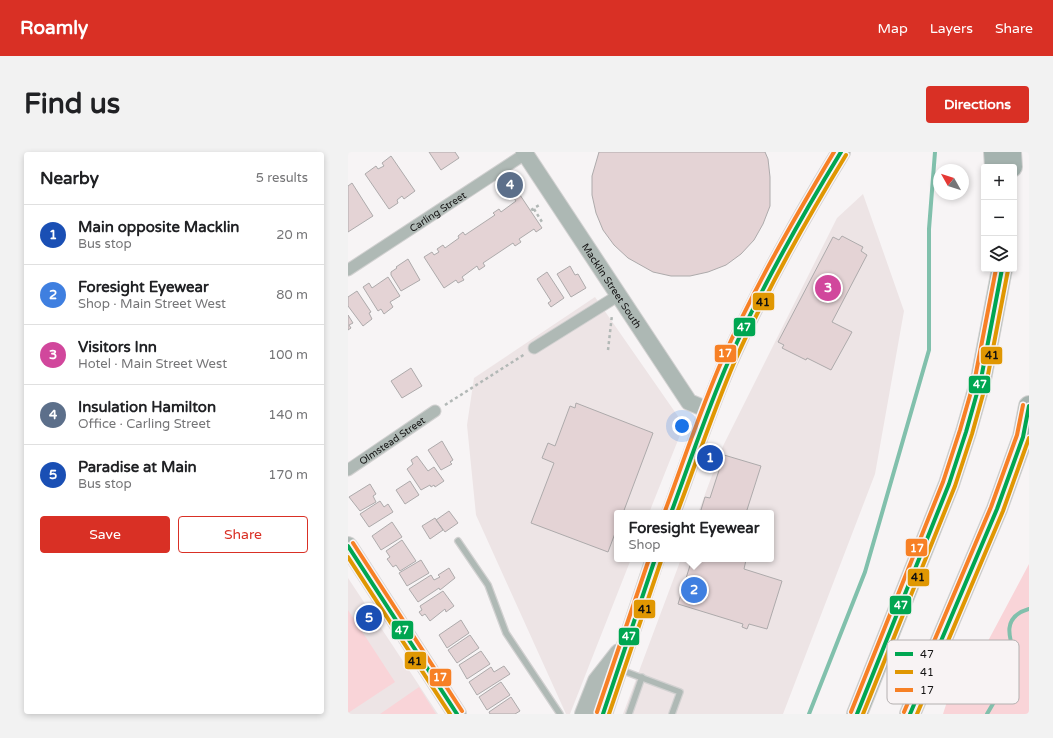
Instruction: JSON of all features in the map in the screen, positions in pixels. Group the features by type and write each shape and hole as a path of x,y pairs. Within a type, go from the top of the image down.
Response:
{"highway":[{"path":"994,152 995,164"},
{"path":"1012,152 1012,164"},
{"path":"857,714 949,484 966,432 981,379 1001,273"},
{"path":"942,640 998,509 1026,430 1029,406"},
{"path":"910,714 914,704"}],"main road":[{"path":"672,510 708,410 754,308 814,196 841,152"},
{"path":"348,546 457,714"},
{"path":"603,714 654,562"},
{"path":"584,714 597,681 629,640"}],"street":[{"name":"Macklin Street South","path":"526,153 689,402 708,410"},
{"name":"Carling Street","path":"348,270 526,153"},
{"path":"534,348 619,295"},
{"name":"Olmstead Street","path":"348,470 435,411"}],"lane":[{"path":"458,541 488,585 506,633 560,714"},
{"path":"618,669 680,692 672,714"},
{"path":"629,714 642,677"}],"path":[{"path":"542,222 532,209 545,202"},
{"path":"608,350 612,315"},
{"path":"435,411 534,348"}],"shaded area":[{"path":"863,194 904,311 875,474 783,714 623,714 680,562 774,562 774,510 699,510 723,446 837,218"},
{"path":"595,297 684,425 650,510 614,510 614,562 630,562 570,714 566,714 476,515 467,425 474,378"},
{"path":"1029,564 1029,714 943,714 946,704 1019,704 1019,640 989,640"},
{"path":"348,578 438,714 348,714"},
{"path":"348,610 395,682 348,713"},
{"path":"419,687 436,714 380,714"}],"building":[{"path":"429,152 455,152 459,158 441,170"},
{"path":"599,152 765,152 768,159 770,177 770,206 763,224 754,240 741,254 726,265 708,272 690,276 671,276 653,272 628,258 614,245 603,230 596,213 592,195 592,176"},
{"path":"391,156 415,191 404,199 402,196 397,200 398,203 389,209 365,174 376,166 378,169 384,166 382,163"},
{"path":"352,183 373,216 348,232 348,186"},
{"path":"520,195 542,228 536,232 534,229 519,239 521,242 515,246 513,243 483,263 485,266 479,270 477,266 462,277 464,280 458,283 456,280 444,288 424,257 432,252 434,255 439,252 437,249 443,245 445,248 459,238 458,236 463,232 465,235 495,215 493,213 499,209 501,212 516,201 514,198"},
{"path":"842,236 863,247 861,251 867,255 832,322 852,332 831,370 782,348 784,345 778,342 833,237 839,240"},
{"path":"408,259 420,280 401,291 391,275 391,272"},
{"path":"570,266 575,275 578,274 586,288 571,297 557,274"},
{"path":"547,272 564,298 551,307 548,303 551,301 537,279"},
{"path":"388,277 400,296 390,302 393,307 384,314 381,309 378,311 363,287 369,283 372,288"},
{"path":"357,291 371,312 369,313 372,319 363,326 348,306 348,297"},
{"path":"348,315 353,323 349,325 351,328 348,330"},
{"path":"411,368 422,386 402,398 391,381"},
{"path":"576,403 653,433 624,510 614,510 614,536 608,552 531,523 554,463 542,458 548,443 555,446 570,406 575,408"},
{"path":"442,441 453,460 450,462 452,464 441,470 428,450"},
{"path":"724,455 761,466 747,510 701,510 705,497 710,498"},
{"path":"417,456 428,471 434,467 444,481 435,487 434,485 431,487 430,485 421,490 407,469 413,464 411,460"},
{"path":"410,481 419,495 405,504 396,490"},
{"path":"370,484 376,494 373,496 376,502 360,511 349,497"},
{"path":"380,501 384,507 388,504 393,512 369,527 360,514"},
{"path":"449,511 458,523 445,532 436,520"},
{"path":"435,518 443,530 430,539 422,526"},
{"path":"392,522 402,537 381,550 372,536"},
{"path":"402,540 416,561 400,571 396,565 393,567 387,559 390,557 386,551"},
{"path":"421,560 429,573 407,586 399,573"},
{"path":"691,562 746,562 744,569 782,581 767,629 749,624 747,629 742,627 743,624 678,604"},
{"path":"449,568 455,578 440,590 439,588 418,602 409,589 431,575 434,580 440,577 438,575"},
{"path":"443,591 454,606 446,612 445,609 430,621 425,614 422,616 419,612 422,610 420,606"},
{"path":"461,620 469,633 447,648 439,635"},
{"path":"470,635 479,648 457,663 448,650"},
{"path":"481,651 490,664 467,679 459,665"},
{"path":"504,666 510,674 477,695 469,682 491,667 494,672"},
{"path":"501,682 510,695 487,710 479,697"},
{"path":"511,697 520,711 515,714 490,714 489,712"}],"waterway":[{"path":"809,714 865,572 929,350 929,229 935,152"},
{"path":"1011,640 1009,629 1014,617 1029,609"},
{"path":"987,714 993,704"}],"transit line":[{"name":"17","path":"665,510 707,396 735,331 804,202 834,152"},
{"name":"47","path":"672,510 713,398 741,333 782,254 841,152"},
{"name":"41","path":"678,510 719,400 746,336 787,257 846,155"},
{"name":"17","path":"851,712 943,482 975,378 995,272"},
{"name":"47","path":"857,714 949,484 966,432 981,379 1001,272"},
{"name":"41","path":"893,640 955,486 972,434 987,380 1008,272"},
{"name":"17","path":"935,640 991,507 1017,435 1023,405"},
{"name":"47","path":"941,640 997,509 1023,437 1029,406"},
{"name":"41","path":"948,640 1003,511 1029,438"},
{"name":"17","path":"353,543 462,711"},
{"name":"47","path":"348,546 457,714"},
{"name":"41","path":"348,557 450,714"},
{"name":"17","path":"597,712 648,562"},
{"name":"47","path":"603,714 654,562"},
{"name":"41","path":"609,714 661,562"},
{"name":"41","path":"863,714 887,655"},
{"name":"17","path":"904,712 907,704"},
{"name":"47","path":"910,714 914,704"},
{"name":"41","path":"917,714 921,704"}],"place":[{"name":"Insulation Hamilton","path":"510,185"},
{"name":"Visitors Inn","path":"828,288"},
{"name":"Main opposite Macklin","path":"710,458"},
{"name":"Foresight Eyewear","path":"694,590"},
{"name":"Paradise at Main","path":"369,618"}]}
